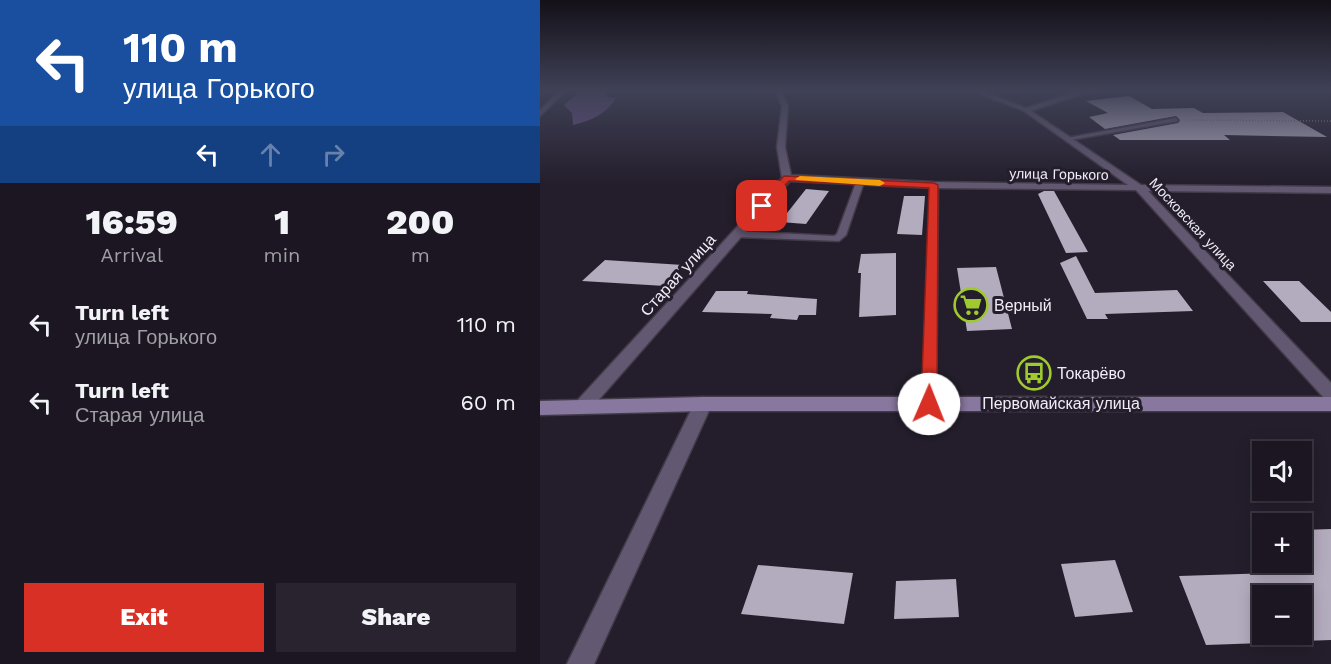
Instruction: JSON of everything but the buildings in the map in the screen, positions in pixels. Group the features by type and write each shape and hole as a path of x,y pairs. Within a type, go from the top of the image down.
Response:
{"street":[{"path":"783,122 780,147 787,178"},
{"name":"Московская улица","path":"1045,122 1142,190 1331,394"},
{"name":"улица Горького","path":"787,178 934,185 1142,190 1331,190"},
{"name":"Старая улица","path":"582,407 787,178"},
{"path":"580,664 703,404"},
{"name":"Первомайская улица","path":"540,408 703,404 1331,404"}],"lane":[{"path":"1070,138 1164,122"},
{"path":"736,234 836,239 841,235 860,182"},
{"path":"929,404 934,185"}],"slow traffic":[{"path":"800,179 880,183"}],"place":[{"name":"Верный","path":"971,305"},
{"name":"Токарёво","path":"1034,373"}],"route":[{"path":"762,206 787,178 934,185 929,404"}]}
